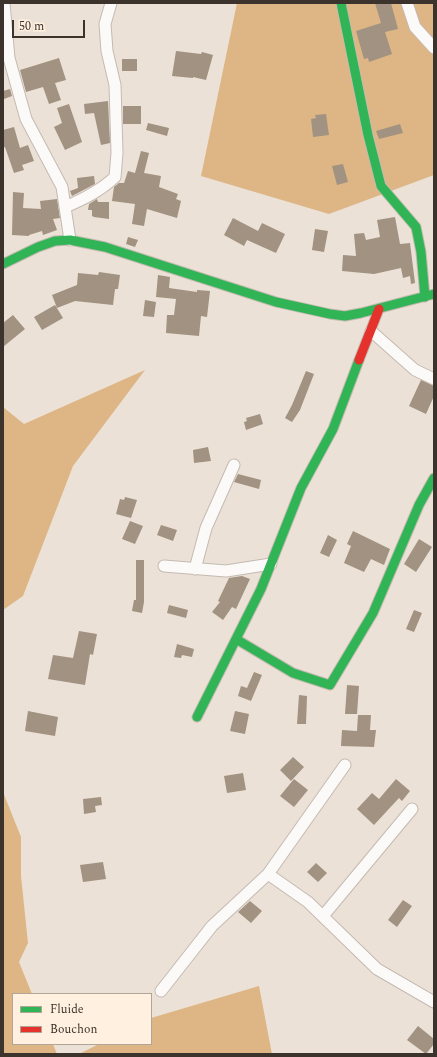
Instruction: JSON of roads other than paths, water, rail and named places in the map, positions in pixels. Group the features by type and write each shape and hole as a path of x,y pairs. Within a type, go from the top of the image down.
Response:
{"street":[{"path":"4,3 8,58 26,119 62,187 70,240"},
{"path":"65,207 104,188 115,177 117,153 115,93 107,51 106,24 111,3"},
{"path":"340,3 368,135 381,186 404,211 416,227 421,252 425,297"},
{"path":"407,3 415,26 434,48"},
{"path":"3,264 38,247 55,241 70,240 105,247 276,302 314,312 345,316 379,309 434,294"},
{"path":"197,717 261,589 302,488 333,429 379,309"},
{"path":"371,331 415,370 434,378"},
{"path":"195,569 206,528 234,465"},
{"path":"236,639 265,658 319,684 330,685 373,613 419,505 434,478"},
{"path":"164,566 226,571 271,564"},
{"path":"161,991 212,926 268,874 345,765"},
{"path":"323,916 412,809"},
{"path":"268,874 308,902 376,969 434,1002"}]}
